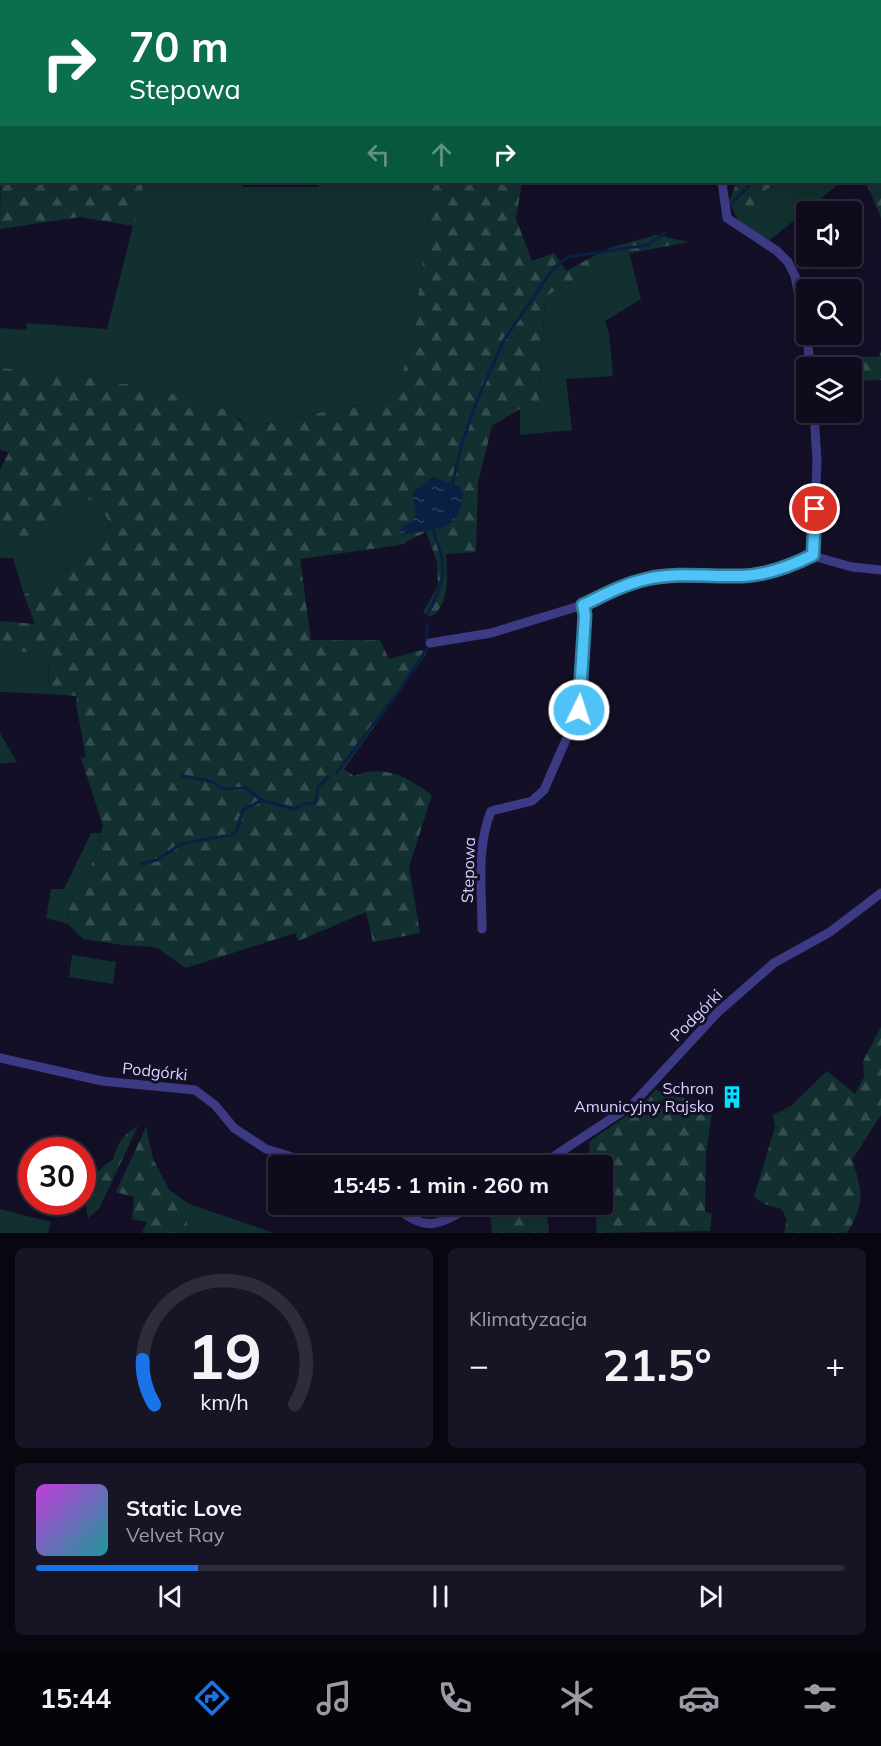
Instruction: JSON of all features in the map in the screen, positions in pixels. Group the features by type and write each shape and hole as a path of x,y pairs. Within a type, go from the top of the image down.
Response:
{"street":[{"path":"722,183 727,218 777,251 796,281"},
{"path":"813,555 817,462 815,423"},
{"path":"430,643 491,633 583,605 622,586 649,578 717,574 744,576 796,563 813,555 852,567 881,570"},
{"name":"Stepowa","path":"482,929 481,862 484,827 491,811 532,801 544,790 579,710 585,615 583,605"},
{"name":"Podgórki","path":"556,1155 632,1105 718,1012 774,963 830,932 881,893"},
{"name":"Podgórki","path":"0,1058 102,1081 195,1090 215,1106 234,1128 266,1149 286,1155"},
{"path":"404,1215 418,1224 435,1225 456,1215"}],"green space":[{"path":"1,183 144,183 134,226 80,217 0,229"},
{"path":"144,183 242,183 243,187 318,187 319,183 433,183 413,337 395,398 248,427 240,419 136,383 109,385 82,375 0,368 0,328 27,330 27,323 107,329"},
{"path":"433,183 522,183 516,219 532,261 554,253 566,271 609,248 656,235 689,242 610,257 545,297 539,405 520,409 492,426 478,482 476,552 446,554 445,597 437,612 430,617 423,612 438,586 437,562 426,532 400,545 300,559 311,640 380,640 389,659 422,650 427,653 344,769 354,776 375,771 395,774 432,795 409,867 420,933 373,942 366,912 298,941 295,933 186,968 156,947 83,939 68,924 69,904 95,858 103,826 81,758 86,757 76,704 77,696 48,694 49,655 0,649 0,621 35,624 24,595 90,556 103,544 109,521 94,498 72,507 46,533 28,540 0,536 0,470 9,452 0,450 0,368 82,375 109,385 136,383 226,410 248,427 395,398 413,337"},
{"path":"737,183 782,183 767,189 739,222 729,201"},
{"path":"782,183 840,183 818,201 796,201 796,219 769,241 739,222 767,189"},
{"path":"866,183 881,183 881,218"},
{"path":"629,252 641,299 605,321 609,333 613,376 566,379 572,430 520,435 520,409 539,405 545,297 610,257"},
{"path":"881,351 881,380 862,381 862,357 815,356 879,357"},
{"path":"94,497 109,521 103,544 90,556 24,595 13,558 0,558 0,536 28,540 46,533 72,507"},
{"path":"0,649 49,655 48,694 0,692"},
{"path":"0,733 17,762 0,764"},
{"path":"91,833 101,833 95,858 69,904 68,924 46,918 51,889 64,889"},
{"path":"72,955 116,962 113,984 69,977"},
{"path":"881,1027 881,1115 852,1160 860,1190 859,1206 853,1223 847,1233 784,1233 787,1221 782,1209 767,1205 754,1197 775,1127 773,1115 791,1106 827,1071 855,1094 864,1077 863,1061"},
{"path":"655,1090 713,1106 706,1154 705,1211 712,1214 710,1231 597,1233 596,1215 613,1215 613,1155 590,1155 589,1142 648,1098"},
{"path":"138,1126 96,1211 96,1175 113,1160 119,1144"},
{"path":"146,1127 153,1159 187,1223 187,1233 142,1233 147,1222 132,1219 134,1197 116,1192"},
{"path":"168,1189 189,1204 274,1233 187,1233 187,1223"},
{"path":"0,1209 51,1222 48,1233 0,1233"},
{"path":"490,1215 547,1215 549,1233 492,1233"}],"water":[{"path":"433,477 460,487 463,494 461,507 453,522 439,529 403,535 398,530 411,522 416,514 413,492"}],"waterway":[{"path":"728,207 752,183"},
{"path":"452,485 462,443 478,398 504,340 553,269 568,257 648,245 665,233"},
{"path":"427,615 441,584 443,569 434,527"},
{"path":"426,639 427,625"},
{"path":"337,772 401,688 426,650"},
{"path":"182,776 210,781 225,789 246,788 262,800 295,809 303,804 315,803 318,787 328,777"},
{"path":"141,864 157,860 181,844 231,835 236,832 243,810 262,800"}],"place":[{"name":"Schron Amunicyjny Rajsko","path":"732,1097"}],"route":[{"path":"579,710 585,615 583,605 622,586 649,578 717,574 744,576 796,563 813,555 815,509"}]}
